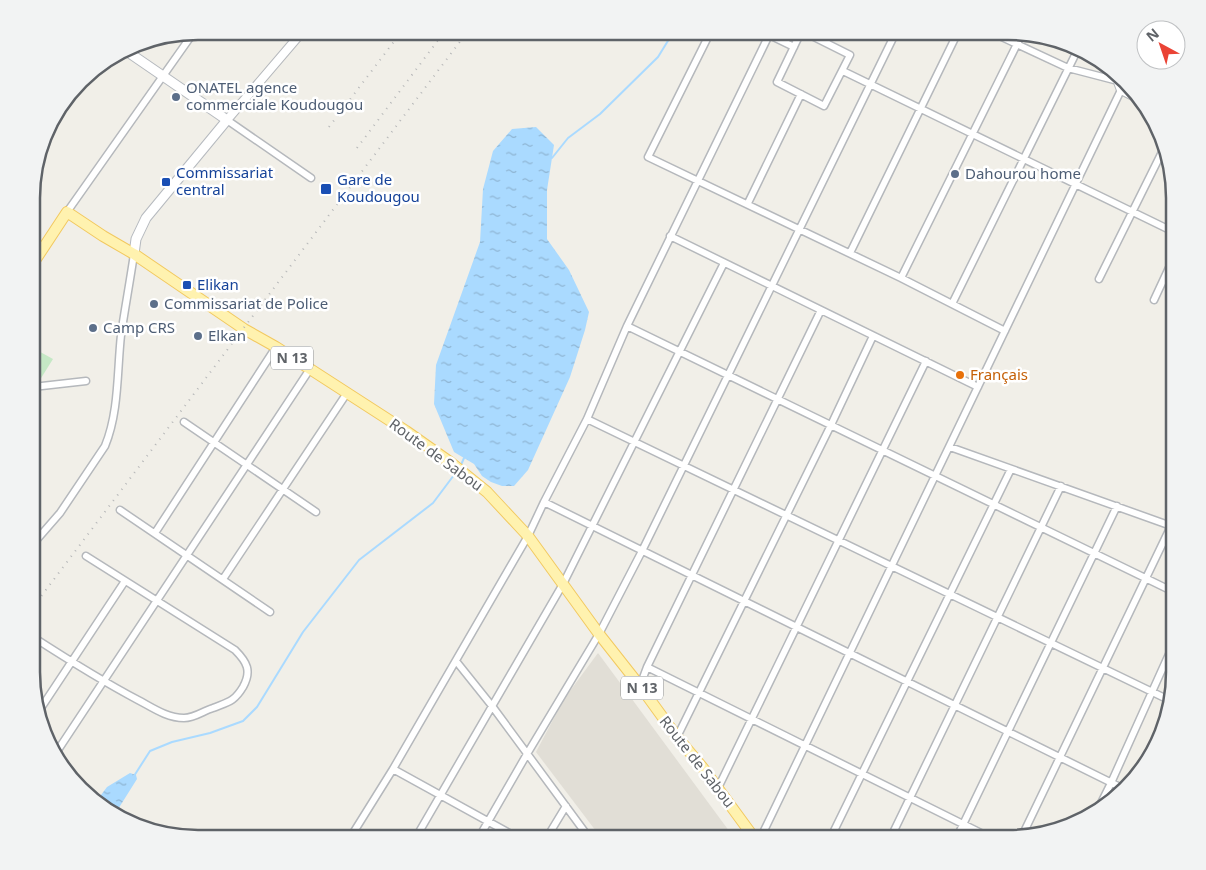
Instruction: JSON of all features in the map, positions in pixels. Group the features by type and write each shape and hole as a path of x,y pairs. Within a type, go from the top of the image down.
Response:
{"main road":[{"path":"132,55 227,120 146,218 136,239 134,254"},
{"path":"40,251 67,212"},
{"name":"Route de Sabou","path":"67,212 450,462 501,505 528,536 677,737 754,830"}],"street":[{"path":"67,212 188,40"},
{"path":"295,40 227,120 311,178"},
{"path":"707,40 648,157 800,228 1005,331"},
{"path":"355,830 393,769 528,536 587,419 670,236 767,40"},
{"path":"782,40 794,47"},
{"path":"798,40 777,82 824,106 850,55 821,40"},
{"path":"483,830 526,754 599,634 684,466 892,40"},
{"path":"850,253 954,40"},
{"path":"1008,40 1068,68 1112,79"},
{"path":"901,278 1019,40"},
{"path":"952,304 1075,55"},
{"path":"843,72 1166,228"},
{"path":"764,830 806,746 1076,185 1121,90 1120,86"},
{"path":"1121,90 1125,92"},
{"path":"748,203 801,94"},
{"path":"1099,279 1160,155"},
{"path":"670,236 978,387"},
{"path":"40,536 60,513 105,446 108,438 113,418 121,334 134,254"},
{"path":"420,830 563,584 724,263"},
{"path":"1154,300 1166,274"},
{"path":"640,686 647,667 821,310"},
{"path":"628,326 1166,588"},
{"path":"677,737 873,336"},
{"path":"155,533 276,347"},
{"path":"718,788 926,361"},
{"path":"60,748 310,369"},
{"path":"40,386 86,381"},
{"path":"223,580 347,393"},
{"path":"587,419 1164,698"},
{"path":"184,422 316,512"},
{"path":"950,446 1166,524"},
{"path":"834,830 1011,469"},
{"path":"895,830 1062,486"},
{"path":"544,502 1118,786"},
{"path":"960,830 1117,506"},
{"path":"120,510 270,612"},
{"path":"1025,829 1145,577 1166,537"},
{"path":"40,642 104,682 160,712 182,718 192,717 232,701 247,680 248,672 239,654 232,647 195,626 86,556"},
{"path":"43,704 125,581"},
{"path":"456,661 492,706 583,830"},
{"path":"1104,797 1166,661"},
{"path":"647,667 975,830"},
{"path":"393,769 505,830"},
{"path":"551,830 566,806"}],"shaded area":[{"path":"598,653 728,830 595,830 536,752 564,699"}],"green space":[{"path":"40,352 53,359 40,380"}],"water":[{"path":"536,127 554,145 547,190 547,239 569,270 589,312 570,377 528,470 514,486 502,486 482,476 474,464 454,452 434,404 436,365 480,242 483,189 493,151 512,129"},
{"path":"130,773 136,775 137,779 119,808 100,796 107,787"}],"waterway":[{"path":"552,158 568,138 600,114 658,57 668,40"},
{"path":"461,465 464,458"},
{"path":"134,776 150,751 172,742 210,733 243,721 257,707 303,632 359,560 433,503 457,471"}],"railway":[{"path":"329,127 395,40"},
{"path":"357,148 438,40"},
{"path":"40,598 461,40"}],"place":[{"name":"ONATEL agence commerciale Koudougou","path":"176,97"},
{"name":"Dahourou home","path":"955,174"},
{"name":"Commissariat central","path":"166,182"},
{"name":"Gare de Koudougou","path":"326,189"},
{"name":"Elikan","path":"187,285"},
{"name":"Commissariat de Police","path":"154,304"},
{"name":"Camp CRS","path":"93,328"},
{"name":"Elkan","path":"198,336"},
{"name":"Français","path":"960,375"}]}
